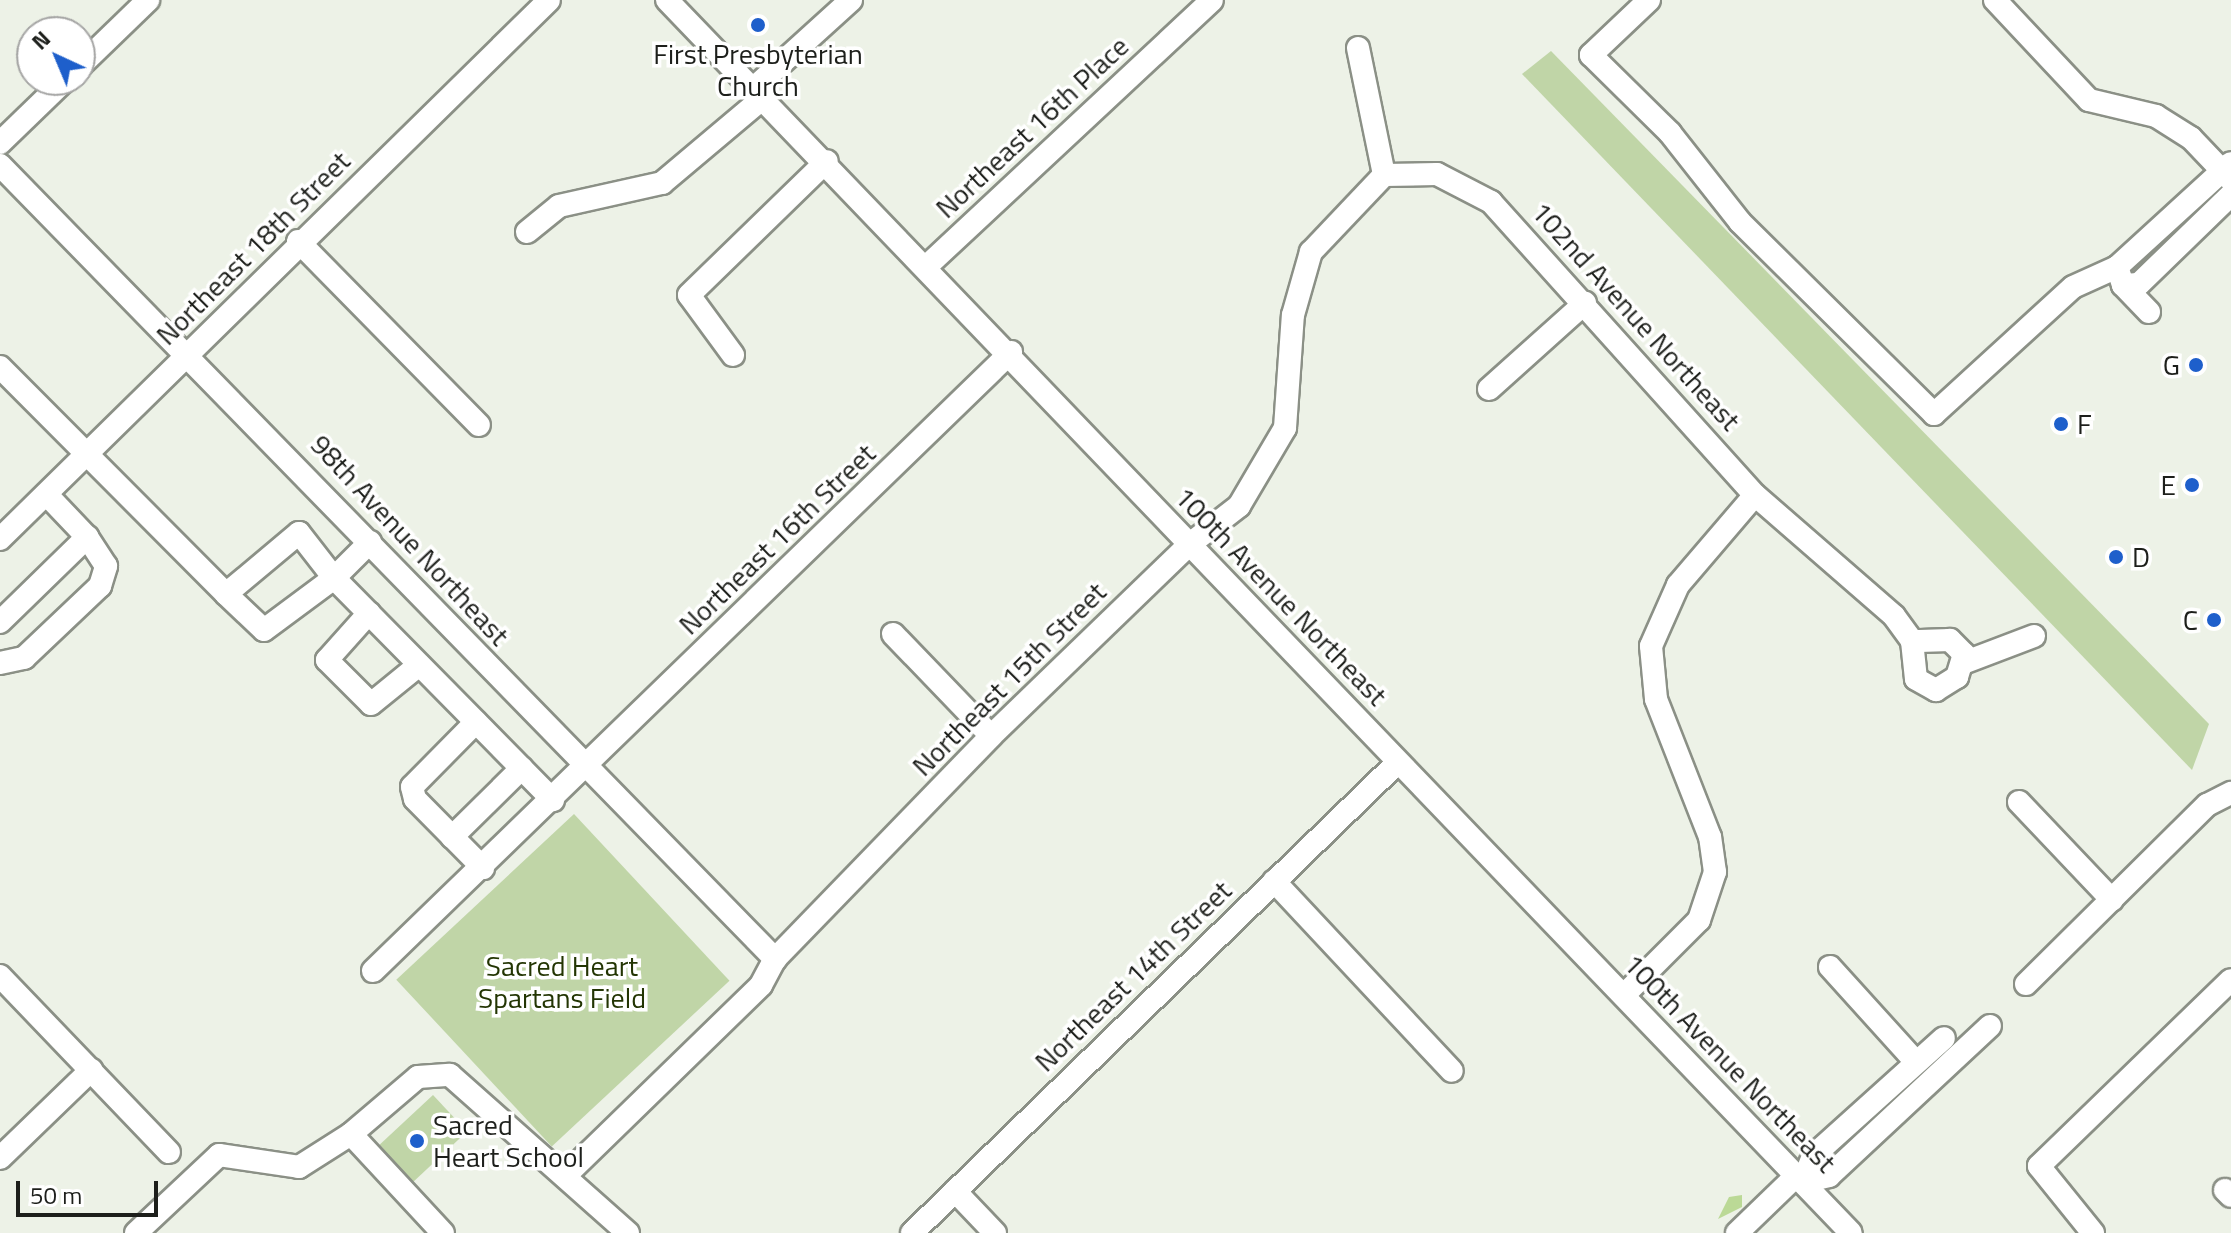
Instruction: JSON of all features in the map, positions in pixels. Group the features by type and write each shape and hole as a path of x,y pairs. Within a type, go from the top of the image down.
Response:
{"street":[{"path":"96,50 148,0"},
{"name":"Northeast 18th Street","path":"0,539 298,241 549,0"},
{"name":"100th Avenue Northeast","path":"667,0 928,265 1190,544 1851,1233"},
{"path":"527,232 559,206 662,183 851,0"},
{"name":"Northeast 16th Place","path":"928,265 1212,0"},
{"path":"1649,0 1591,55 1670,133 1740,222 1934,414 2073,287 2120,276 2228,171 2156,116 2089,100 1995,0"},
{"path":"1358,48 1384,175"},
{"path":"0,143 48,96"},
{"path":"733,355 689,295 827,161"},
{"name":"98th Avenue Northeast","path":"0,165 188,353 585,768 775,959"},
{"name":"102nd Avenue Northeast","path":"1384,175 1437,174 1491,202 1755,495 1912,641"},
{"name":"Northeast 15th Street","path":"568,1173 761,985 775,959 991,736 1190,544 1239,506 1276,454 1293,315 1311,252 1384,175"},
{"path":"2120,276 2139,284 2231,195"},
{"path":"298,241 479,425"},
{"path":"2120,276 2149,312"},
{"path":"1489,389 1585,303"},
{"name":"Northeast 16th Street","path":"373,971 483,868 1011,352"},
{"path":"0,367 264,630 334,578 370,542"},
{"path":"0,663 24,658 100,586 106,566 87,537 46,494"},
{"path":"1624,995 1699,920 1715,872 1710,837 1656,699 1651,646 1678,585 1755,495"},
{"path":"226,594 299,533 334,578 553,800"},
{"path":"0,622 87,537"},
{"path":"369,613 327,660 371,704 419,665"},
{"path":"893,634 991,736"},
{"path":"1963,663 1950,640 1912,641 1912,666 1926,687 1957,677 1963,663 2034,636"},
{"path":"476,722 412,787 452,837 483,868"},
{"name":"Northeast 14th Street","path":"912,1233 1398,762"},
{"path":"452,837 522,768"},
{"path":"2026,984 2207,805 2231,793"},
{"path":"2019,802 2112,900"},
{"path":"1274,881 1452,1071"},
{"path":"1830,967 1914,1060"},
{"path":"0,976 169,1152"},
{"path":"2093,1233 2039,1166 2231,980"},
{"path":"1799,1179 1829,1176 1990,1026"},
{"path":"1737,1233 1799,1179 1813,1156 1914,1060 1944,1038"},
{"path":"0,1158 91,1070"},
{"path":"136,1233 219,1155 299,1167 351,1134 434,1071 471,1088 568,1173 628,1233"},
{"path":"351,1134 443,1233"},
{"path":"955,1191 995,1233"}],"green space":[{"path":"1551,51 2209,724 2192,770 1522,74"},
{"name":"Sacred Heart Spartans Field","path":"574,814 729,981 552,1146 396,980"},
{"path":"433,1095 467,1132 412,1183 377,1147"}],"shaded area":[{"path":"1742,1195 1742,1207 1718,1219 1729,1197"}],"place":[{"name":"First Presbyterian Church","path":"758,25"},
{"name":"G","path":"2196,365"},
{"name":"F","path":"2061,424"},
{"name":"E","path":"2192,485"},
{"name":"D","path":"2116,557"},
{"name":"C","path":"2214,620"},
{"name":"Sacred Heart School","path":"417,1141"}]}
